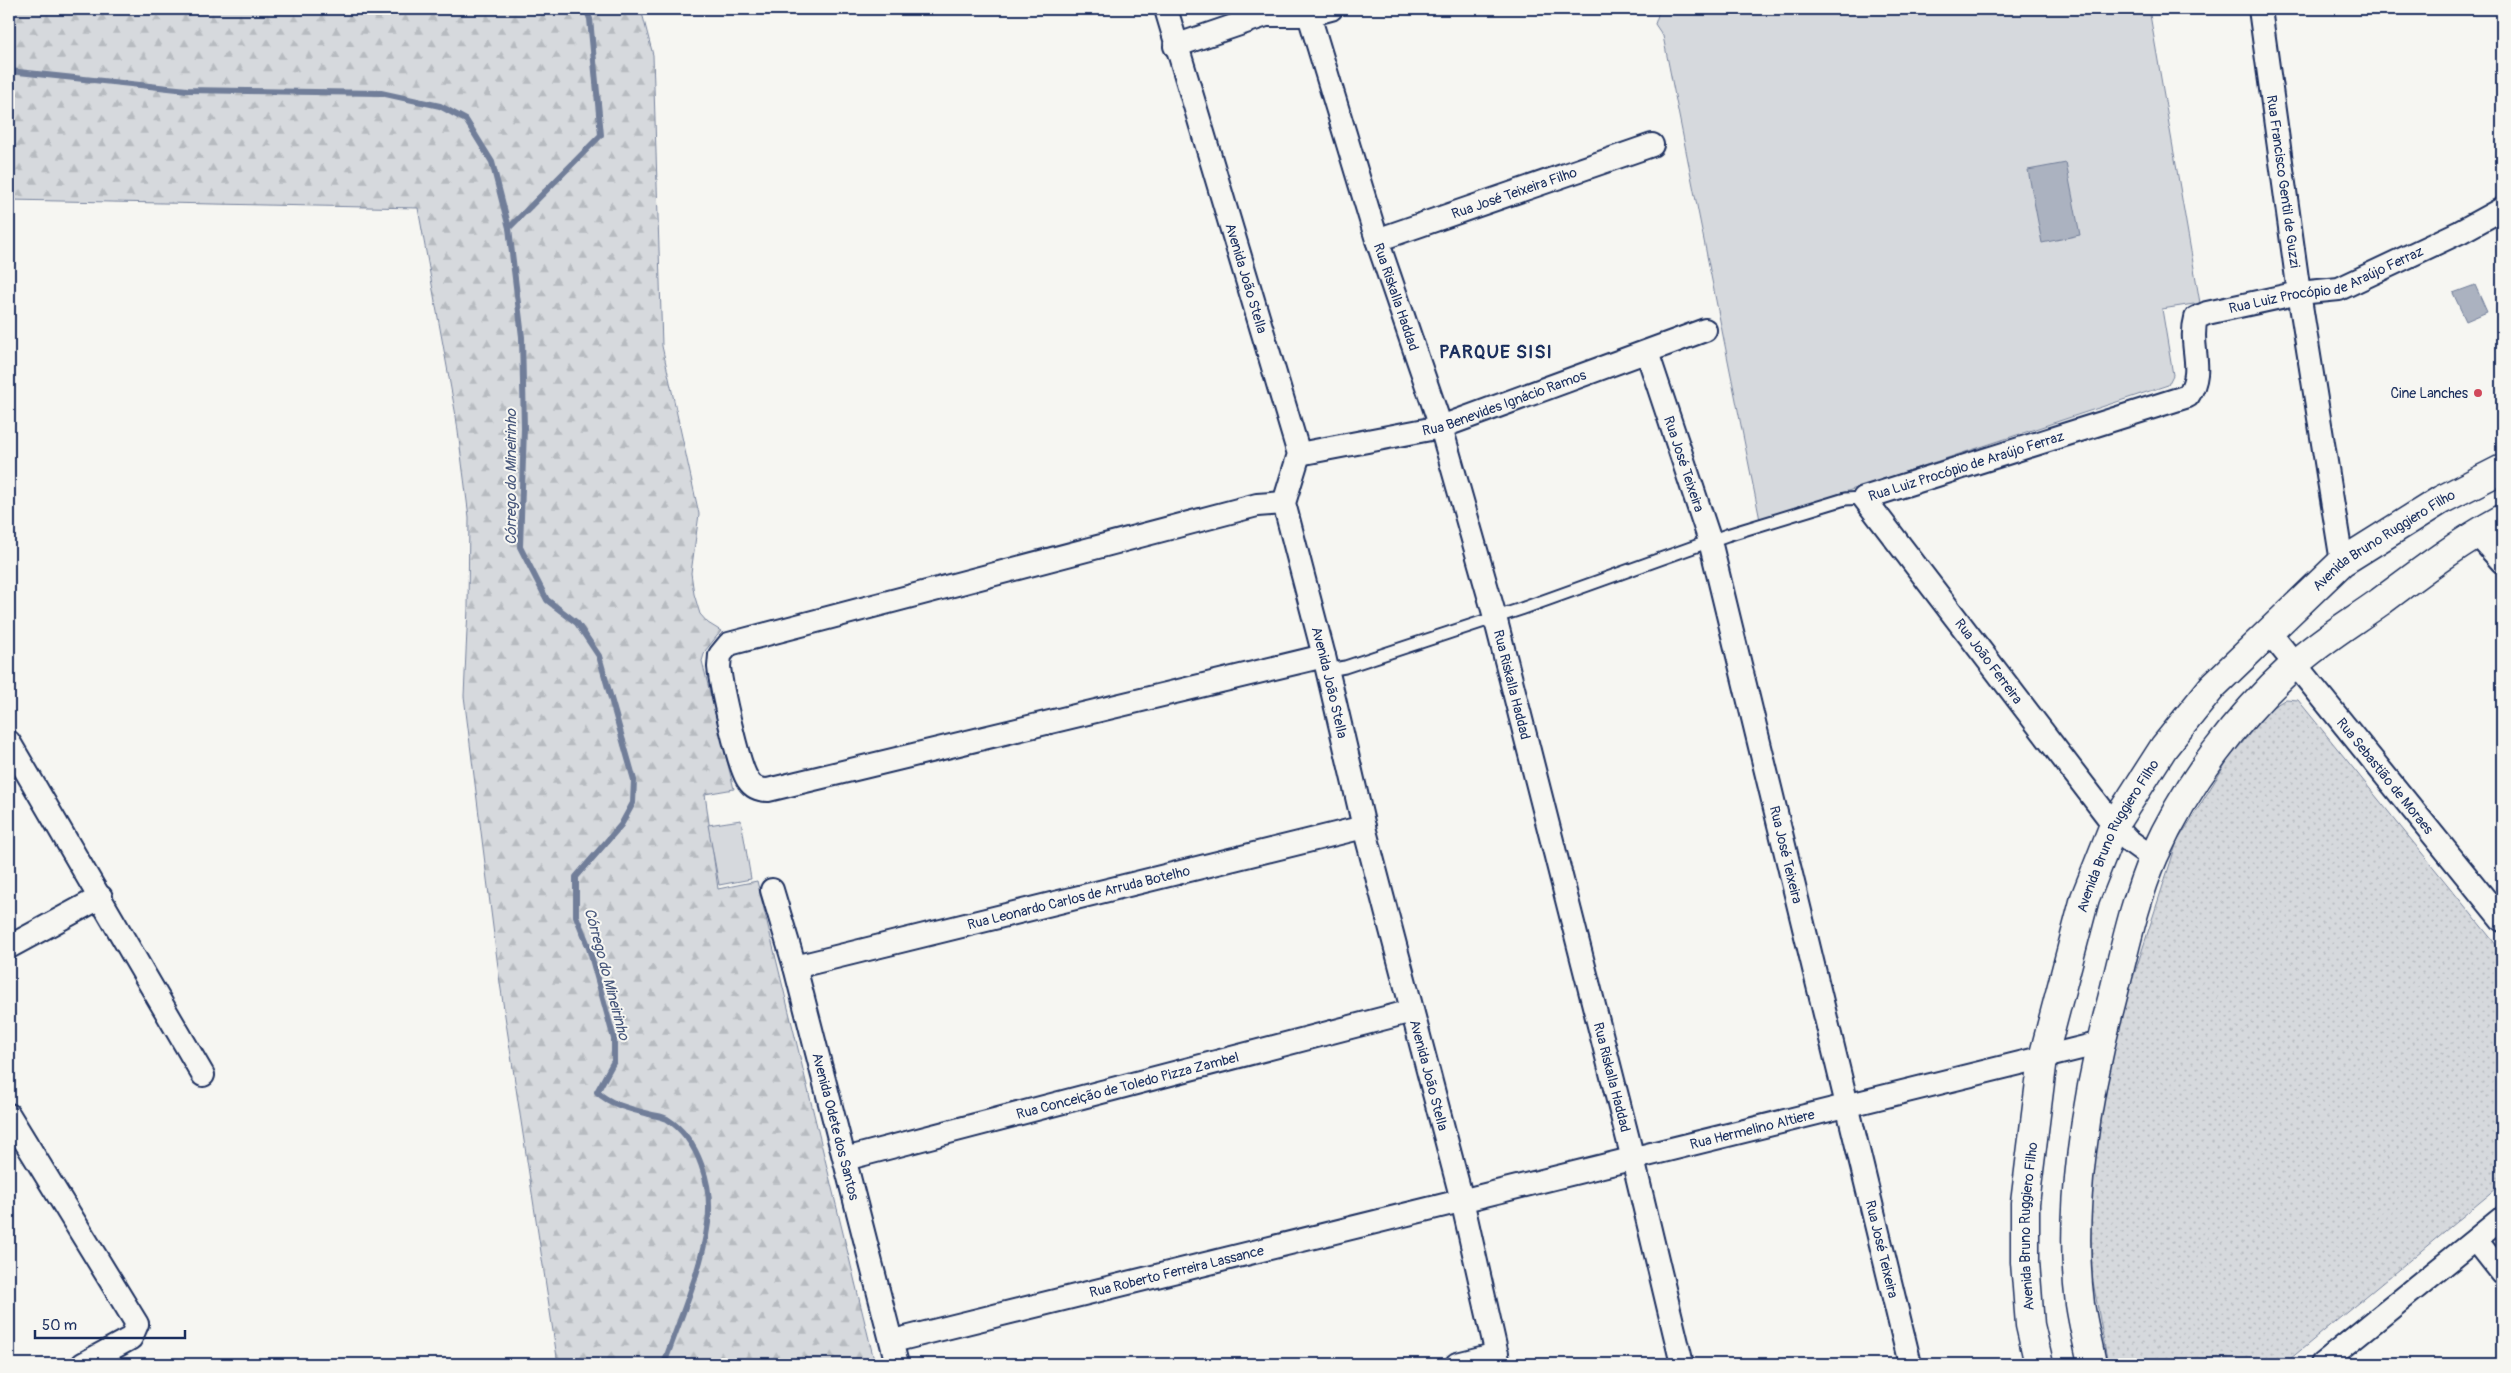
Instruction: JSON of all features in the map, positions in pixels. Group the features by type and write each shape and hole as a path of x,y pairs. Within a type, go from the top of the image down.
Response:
{"main road":[{"name":"Avenida Bruno Ruggiero Filho","path":"2039,1364 2030,1325 2025,1203 2043,1058 2085,898 2114,825 2164,748 2213,686 2342,562 2434,504 2502,469"},
{"path":"2092,1364 2080,1304 2077,1244 2086,1120 2100,1043 2135,914 2153,858 2179,806 2201,772 2242,719 2295,664 2476,533 2502,519"}],"street":[{"name":"Avenida João Stella","path":"1166,9 1175,46 1299,454"},
{"path":"1175,46 1265,12 1309,15 1331,9"},
{"name":"Rua Francisco Gentil de Guzzi","path":"2260,9 2299,293 2342,562"},
{"name":"Rua Riskalla Haddad","path":"1309,15 1377,240 1441,427 1495,617 1633,1159 1682,1364"},
{"name":"Rua José Teixeira Filho","path":"1377,240 1652,145"},
{"name":"Rua Luiz Procópio de Araújo Ferraz","path":"1864,498 2188,396 2196,384 2197,364 2192,331 2196,318 2207,313 2299,293 2339,290 2357,283 2502,209"},
{"name":"Rua Benevides Ignácio Ramos","path":"1299,454 1441,427 1704,330"},
{"name":"Rua José Teixeira","path":"1647,352 1710,541 1910,1364"},
{"path":"1299,454 1284,503 1257,505 728,644 720,655 720,674 740,760 746,777 753,786 768,790 1326,663"},
{"name":"Rua João Ferreira","path":"1864,498 2114,825 2128,840 2153,858"},
{"name":"Avenida João Stella","path":"1284,503 1326,663 1364,827 1462,1200 1498,1359"},
{"path":"2476,533 2502,562"},
{"name":"Rua Sebastião de Moraes","path":"2269,632 2502,920"},
{"path":"9,742 101,896 203,1075"},
{"name":"Rua Leonardo Carlos de Arruda Botelho","path":"795,967 1364,827"},
{"name":"Avenida Odete dos Santos","path":"772,890 795,967 897,1364"},
{"path":"9,947 101,896"},
{"name":"Rua Conceição de Toledo Pizza Zambel","path":"845,1159 1412,1011"},
{"name":"Rua Hermelino Altiere","path":"1462,1200 2100,1043"},
{"path":"9,1115 137,1324 131,1338 83,1364"},
{"name":"Rua Roberto Ferreira Lassance","path":"892,1341 1462,1200"},
{"path":"2322,1364 2502,1218"},
{"path":"2476,1240 2502,1274"},
{"path":"1457,1364 1498,1359"}],"lane":[{"name":"Rua Luiz Procópio de Araújo Ferraz","path":"1326,663 1345,667 1495,617 1710,541 1845,499 1864,498"}],"green space":[{"path":"9,9 641,9 653,55 662,346 699,514 691,573 694,594 700,614 708,623 721,631 705,651 702,661 734,789 705,794 718,889 757,881 875,1364 558,1364 500,983 464,696 468,608 469,517 456,416 418,208 9,200"},
{"path":"1660,9 2149,9 2200,303 2162,309 2173,375 2168,385 1760,520 1663,36 1655,24"},
{"path":"2286,699 2298,700 2502,952 2502,1184 2284,1364 2108,1364 2092,1276 2090,1201 2100,1115 2117,1028 2177,842 2228,760 2271,708"},
{"path":"741,820 751,879 719,885 708,825"}],"shaded area":[{"path":"2066,163 2080,235 2042,243 2028,170"},
{"path":"2475,285 2487,312 2466,321 2453,293"}],"waterway":[{"name":"Córrego do Mineirinho","path":"586,9 590,19 601,135 509,228 522,337 524,428 520,547 547,600 577,623 599,656 634,780 633,803 621,825 576,877 576,916 589,948 614,1039 614,1061 597,1092 622,1106 665,1118 678,1128 688,1139 695,1151 706,1180 709,1209 705,1241 683,1313 664,1364"},
{"path":"9,71 187,90 381,93 440,106 466,120 492,162 509,228"}],"place":[{"name":"Cine Lanches","path":"2478,393"}],"district":[{"name":"PARQUE SISI","path":"1496,351"}]}
